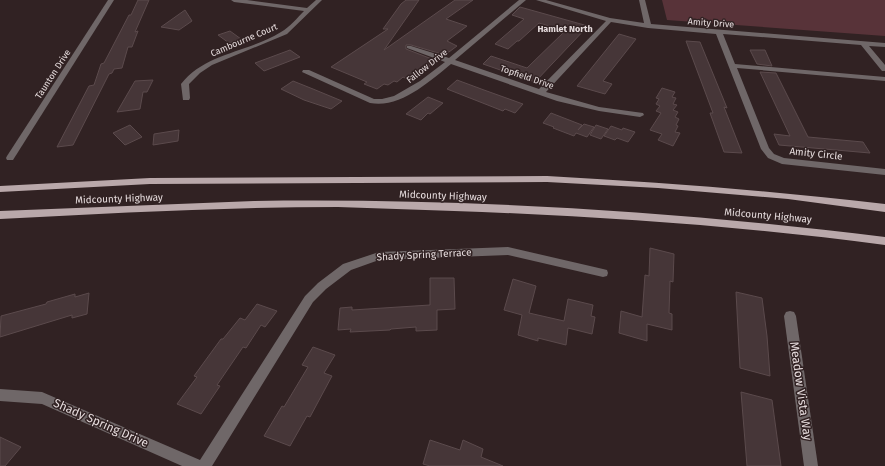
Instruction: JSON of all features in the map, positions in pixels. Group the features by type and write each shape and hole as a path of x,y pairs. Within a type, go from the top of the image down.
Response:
{"main road":[{"name":"Midcounty Highway","path":"0,189 150,181 548,179 658,185 788,196 885,208"},
{"name":"Midcounty Highway","path":"0,215 134,208 355,205 551,211 666,217 802,230 885,241"}],"street":[{"name":"Taunton Drive","path":"10,158 111,0"},
{"path":"234,0 309,10"},
{"name":"Cambourne Court","path":"186,98 185,84 197,71 285,33 319,0"},
{"name":"Fallow Drive","path":"306,72 373,101 396,98 423,83 523,0"},
{"name":"Amity Drive","path":"539,0 610,20 648,26 885,45"},
{"path":"642,0 648,26"},
{"path":"541,92 610,20"},
{"name":"Amity Circle","path":"719,32 765,149 771,156 782,161 885,172"},
{"path":"863,43 885,69"},
{"name":"Topfield Drive","path":"409,47 560,99 600,109 640,115"},
{"path":"733,66 885,79"},
{"name":"Shady Spring Terrace","path":"204,466 309,299 322,286 347,267 379,256 508,251 603,273"},
{"name":"Meadow Vista Way","path":"790,316 811,466"},
{"name":"Shady Spring Drive","path":"0,395 42,398 198,466"}],"shaded area":[{"path":"662,0 885,0 885,36 667,20"}],"building":[{"path":"138,0 149,0 135,32 138,31 132,47 128,47 122,68 114,69 112,73 109,74 73,145 57,147 89,86 94,85 101,64 104,63"},
{"path":"406,0 419,0 384,50 455,0 473,0 446,19 467,26 447,41 457,46 445,55 411,45 406,45 406,49 437,61 409,80 403,77 397,82 394,81 388,85 384,84 377,89 364,84 367,82 331,67 388,29 383,29 401,4"},
{"path":"520,7 588,26 535,82 483,64 491,56 527,68 565,31 539,23 508,49 495,44 524,19 512,15"},
{"path":"185,10 192,21 179,30 161,27"},
{"path":"230,31 241,39 229,43 218,35"},
{"path":"619,34 636,39 603,81 612,84 605,94 577,86"},
{"path":"686,41 700,42 727,108 724,107 742,153 724,152 710,113 713,113"},
{"path":"290,50 300,57 264,71 255,63"},
{"path":"750,50 765,50 772,66 757,64"},
{"path":"760,72 776,73 808,137 863,142 870,153 779,145 774,134 790,136"},
{"path":"153,80 147,92 143,92 140,109 117,112 135,81"},
{"path":"457,80 523,104 515,113 505,109 503,111 447,89"},
{"path":"293,81 342,101 331,109 304,100 281,89"},
{"path":"662,88 675,92 672,97 676,98 673,104 677,105 673,110 678,112 675,117 679,119 675,132 680,133 673,146 658,140 662,134 650,130 661,113 656,111 660,106 656,104 659,99 656,98"},
{"path":"428,97 443,103 430,114 428,113 421,120 406,114"},
{"path":"551,113 582,125 578,130 584,124 594,127 587,137 576,133 574,136 543,123"},
{"path":"130,125 142,137 125,145 113,133"},
{"path":"596,125 608,129 601,139 590,135"},
{"path":"611,126 622,130 623,128 635,132 628,142 617,138 615,140 604,136"},
{"path":"179,130 178,141 153,145 154,134"},
{"path":"650,248 674,254 673,282 670,281 669,313 672,314 672,330 647,324 647,341 619,333 621,311 642,317 645,275 649,276"},
{"path":"430,278 454,278 455,309 437,310 437,330 416,331 416,327 350,332 351,329 338,330 340,308 352,307 352,310 430,305"},
{"path":"513,279 536,286 529,313 564,321 568,299 593,305 591,316 595,317 592,334 568,328 566,345 538,338 538,341 518,335 522,315 504,310"},
{"path":"736,292 762,298 770,376 740,368"},
{"path":"89,293 87,314 72,318 72,315 0,337 1,316 46,304 47,302 75,294 75,297"},
{"path":"257,304 277,311 265,327 261,325 246,348 243,347 217,385 220,386 201,414 177,404 197,377 194,376 221,339 223,339 240,318 245,320"},
{"path":"313,347 335,355 324,373 332,376 310,417 307,416 290,446 264,436 282,406 284,407 308,367 302,365"},
{"path":"741,392 772,400 781,466 747,466"},
{"path":"0,437 21,447 5,466 0,466"},
{"path":"430,440 460,450 463,440 483,449 481,457 503,466 430,466 423,464"}],"district":[{"name":"Hamlet North","path":"565,29"}]}
